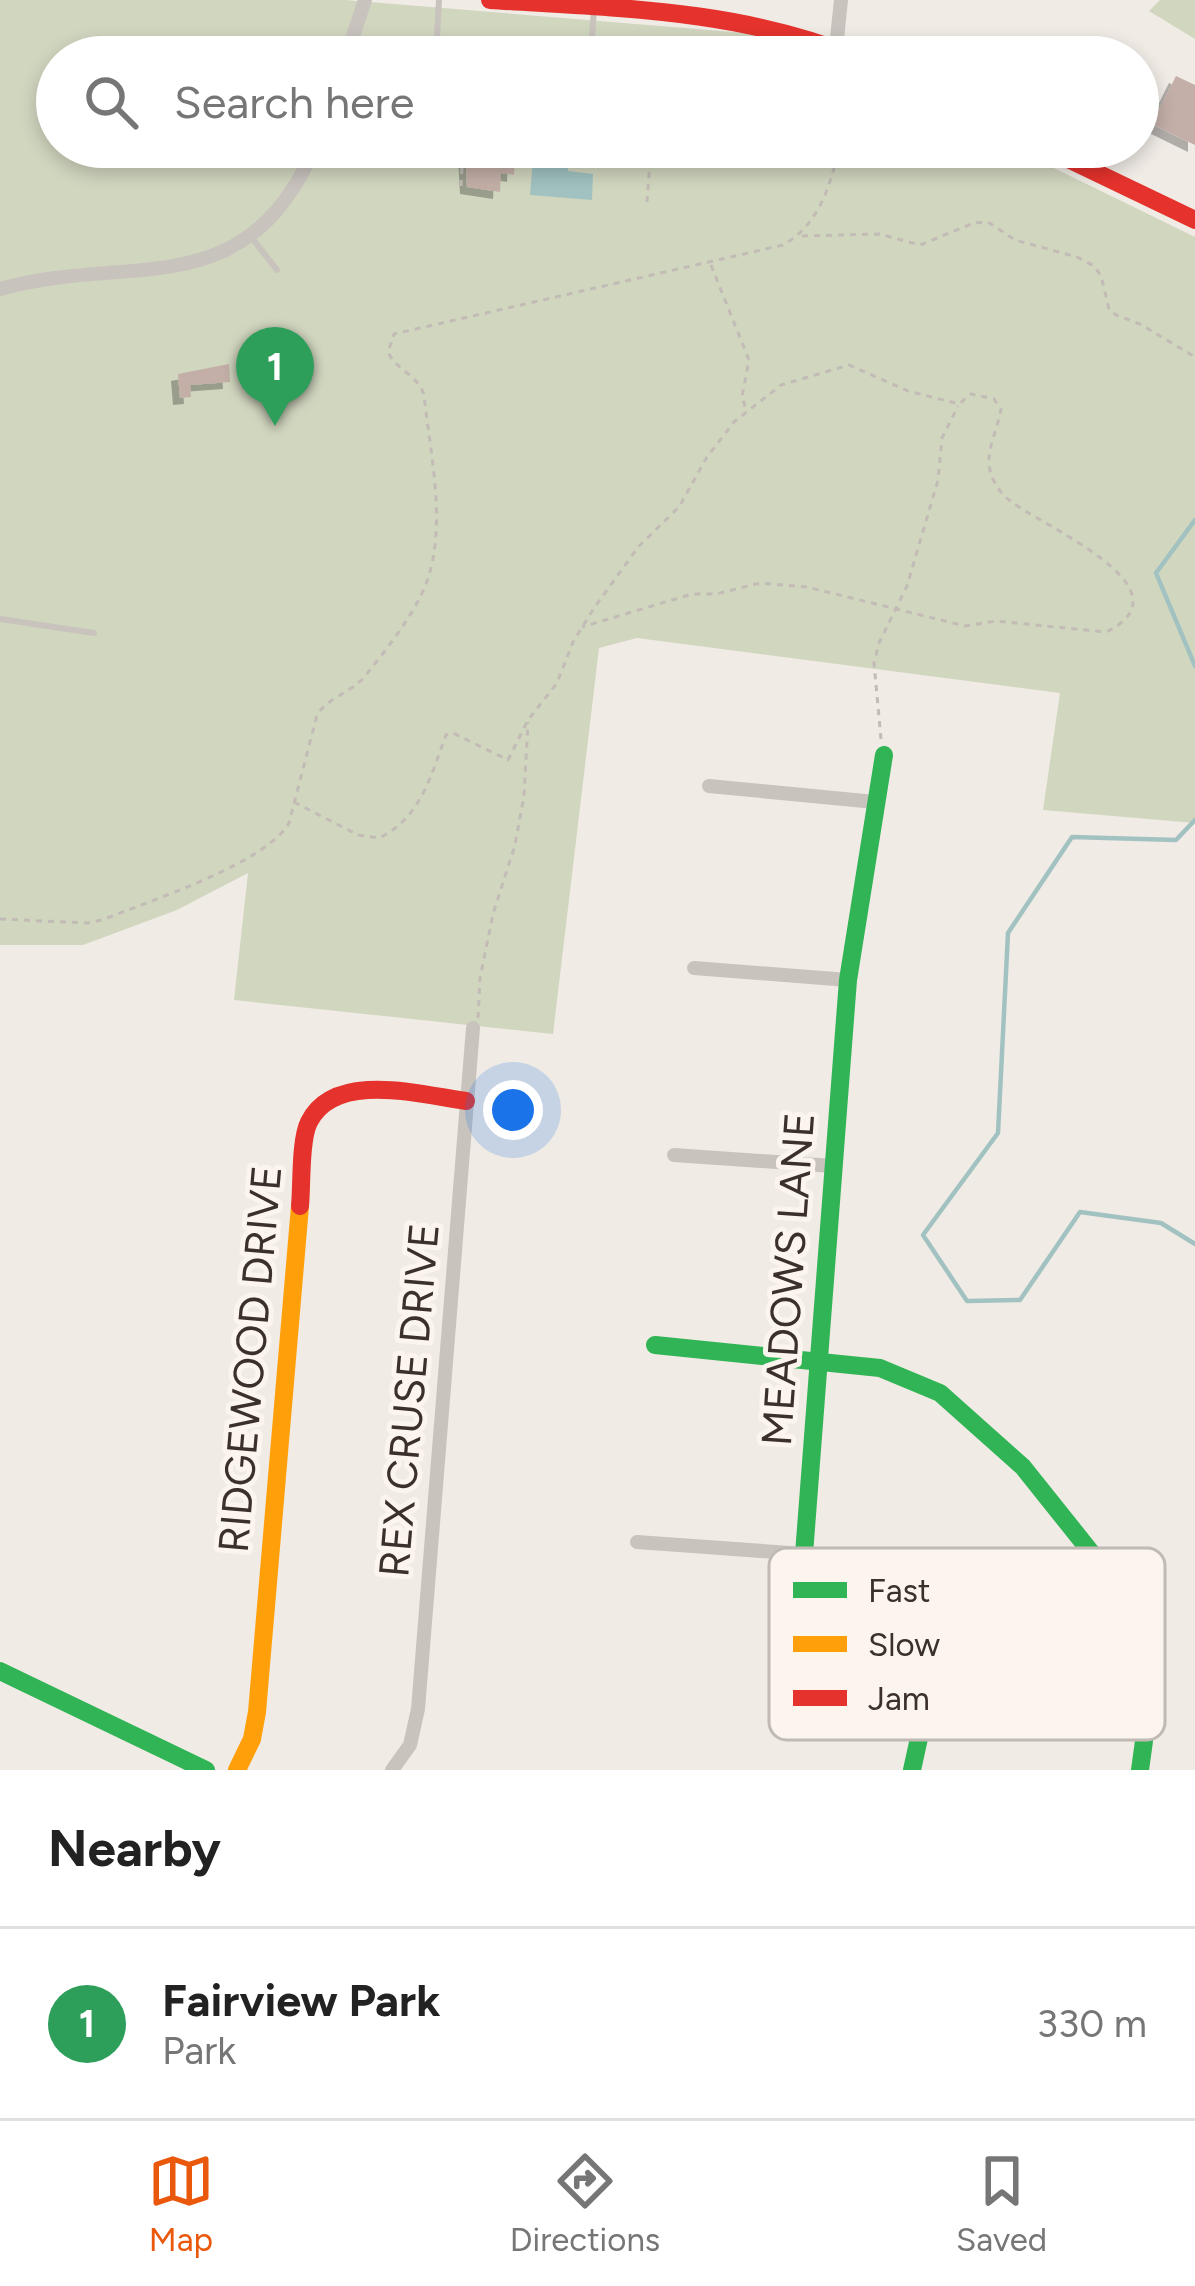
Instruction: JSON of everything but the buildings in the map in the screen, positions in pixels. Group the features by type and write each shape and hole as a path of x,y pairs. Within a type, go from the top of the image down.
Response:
{"street":[{"path":"353,36 365,0"},
{"path":"490,0 594,4 758,23 800,36"},
{"path":"837,36 841,0"},
{"path":"0,289 32,280 151,272 213,258 250,236 286,198 305,168"},
{"path":"1086,168 1195,220"},
{"name":"MEADOWS LANE","path":"805,1548 848,980 884,755"},
{"path":"709,786 875,802"},
{"path":"694,968 848,980"},
{"name":"REX CRUSE DRIVE","path":"392,1770 410,1745 418,1709 473,1028"},
{"name":"RIDGEWOOD DRIVE","path":"237,1770 256,1712 307,1125 328,1099 350,1090 466,1101"},
{"path":"674,1155 832,1166"},
{"path":"655,1345 880,1368 940,1393 1022,1467 1087,1548"},
{"path":"637,1542 769,1551"},
{"path":"0,1671 206,1770"},
{"path":"912,1770 919,1740"},
{"path":"1140,1770 1144,1740"}],"lane":[{"path":"437,36 439,0"},
{"path":"592,36 594,4"},
{"path":"250,236 278,270"},
{"path":"0,619 94,633"}],"path":[{"path":"461,187 463,168"},
{"path":"647,202 649,168"},
{"path":"801,236 834,168"},
{"path":"0,919 102,920 268,847 289,823 316,715 325,703 359,683 373,666 418,599 432,562 435,519 424,395 421,384 393,362 388,352 394,334 710,263 801,236 880,234 920,245 988,222 1015,240 1094,266 1109,309 1195,357"},
{"path":"710,263 749,360 742,398 747,412"},
{"path":"294,802 358,835 380,838 405,822 420,802 446,735 453,733 508,760 528,720 557,682 582,627 639,546 679,507 721,439 781,385 849,365 908,392 958,404"},
{"path":"582,627 692,594 760,584 807,587 899,607 965,626 996,621 1106,632 1123,624 1132,609 1133,592 1124,577 1091,547 1013,504 996,487 988,452 1001,409 994,399 971,394 958,404 942,438 938,480 899,607 874,663 877,724 884,755"},
{"path":"473,1028 479,1016 493,914 515,845 524,796 528,720"}],"green space":[{"path":"0,0 345,0 762,36 36,36 36,168 1054,168 1195,237 1195,823 1043,810 1060,693 637,638 599,648 553,1034 234,1000 248,873 177,910 83,945 0,945"},
{"path":"1160,0 1195,0 1195,39 1149,11"}],"water":[{"path":"532,168 593,174 592,200 530,195"}],"waterway":[{"path":"1195,520 1156,573 1195,666"},
{"path":"1195,820 1176,840 1072,837 1008,933 998,1133 923,1235 967,1301 1020,1300 1080,1212 1161,1223 1195,1244"}],"traffic: fast":[{"path":"804,1548 848,980 884,755"},
{"path":"655,1345 880,1368 940,1393 1023,1467 1088,1548"},
{"path":"0,1671 206,1770"},
{"path":"912,1770 919,1740"},
{"path":"1140,1770 1144,1740"}],"traffic: slow":[{"path":"237,1770 252,1739 257,1712 300,1206"}],"traffic: jam":[{"path":"490,0 676,14 793,36"},
{"path":"1087,168 1195,220"},
{"path":"300,1206 306,1130 321,1106 338,1096 381,1090 466,1101"}],"place":[{"name":"Fairview Park","path":"275,426"}]}
